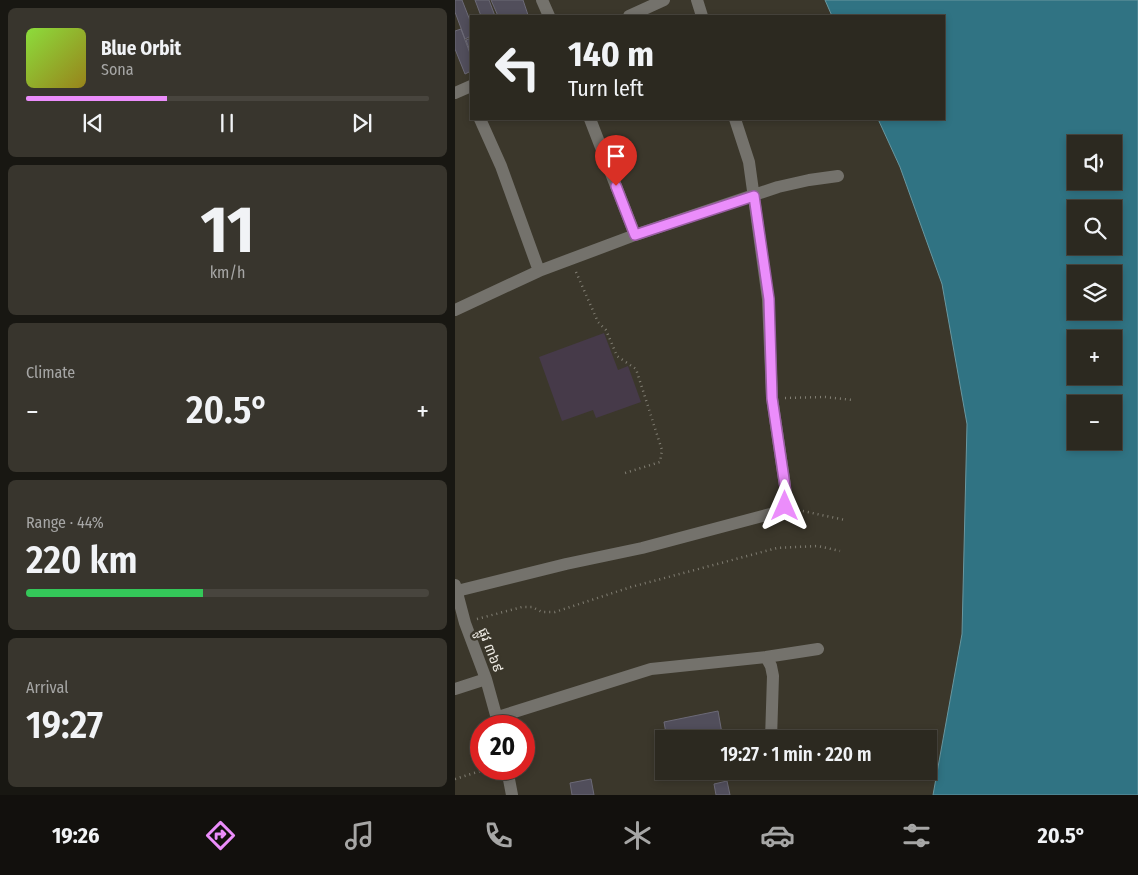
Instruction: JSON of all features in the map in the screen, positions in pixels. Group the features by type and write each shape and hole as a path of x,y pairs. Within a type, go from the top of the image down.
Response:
{"street":[{"path":"542,0 549,15"},
{"path":"631,15 664,0"},
{"path":"697,0 702,15"},
{"path":"480,120 501,166 539,271"},
{"path":"590,120 635,235"},
{"path":"456,588 642,548 774,513 785,506 785,486 772,398 769,299 749,162 735,120"},
{"path":"455,310 539,271 635,235 778,187 838,176"},
{"name":"ផ្លូវ ៣៦៩","path":"456,588 465,623 487,679 497,715"},
{"path":"519,715 651,669 765,657 818,649"},
{"path":"765,657 771,666 773,676 771,730"},
{"path":"455,689 487,679"},
{"path":"509,780 512,795"}],"path":[{"path":"571,258 597,322 606,330 617,356 636,369 662,450 660,462 625,474"},
{"path":"772,398 825,397 853,400"},
{"path":"785,506 845,520"},
{"path":"465,623 521,607 532,607 542,612 555,612 631,587 777,548 818,546 840,551"},
{"path":"455,779 470,774"}],"shaded area":[{"path":"604,333 618,370 628,366 641,402 596,418 593,410 562,421 539,357"}],"water":[{"path":"825,0 1138,0 1138,795 933,795 962,634 967,424 942,284 900,167 878,120 945,120 945,15 832,15"}],"building":[{"path":"455,0 462,0 470,20 470,36 465,39 455,12"},
{"path":"475,0 489,0 495,15 481,15"},
{"path":"491,0 523,0 528,15 498,15"},
{"path":"461,29 470,53 470,72 465,74 455,49 455,31"},
{"path":"470,38 470,51 466,40"},
{"path":"718,711 721,730 665,730 664,722"},
{"path":"591,779 594,795 572,795 570,783"},
{"path":"727,781 730,795 716,795 714,784"}],"route":[{"path":"616,186 635,235 754,196 769,299 772,398 785,486 785,506"}]}
